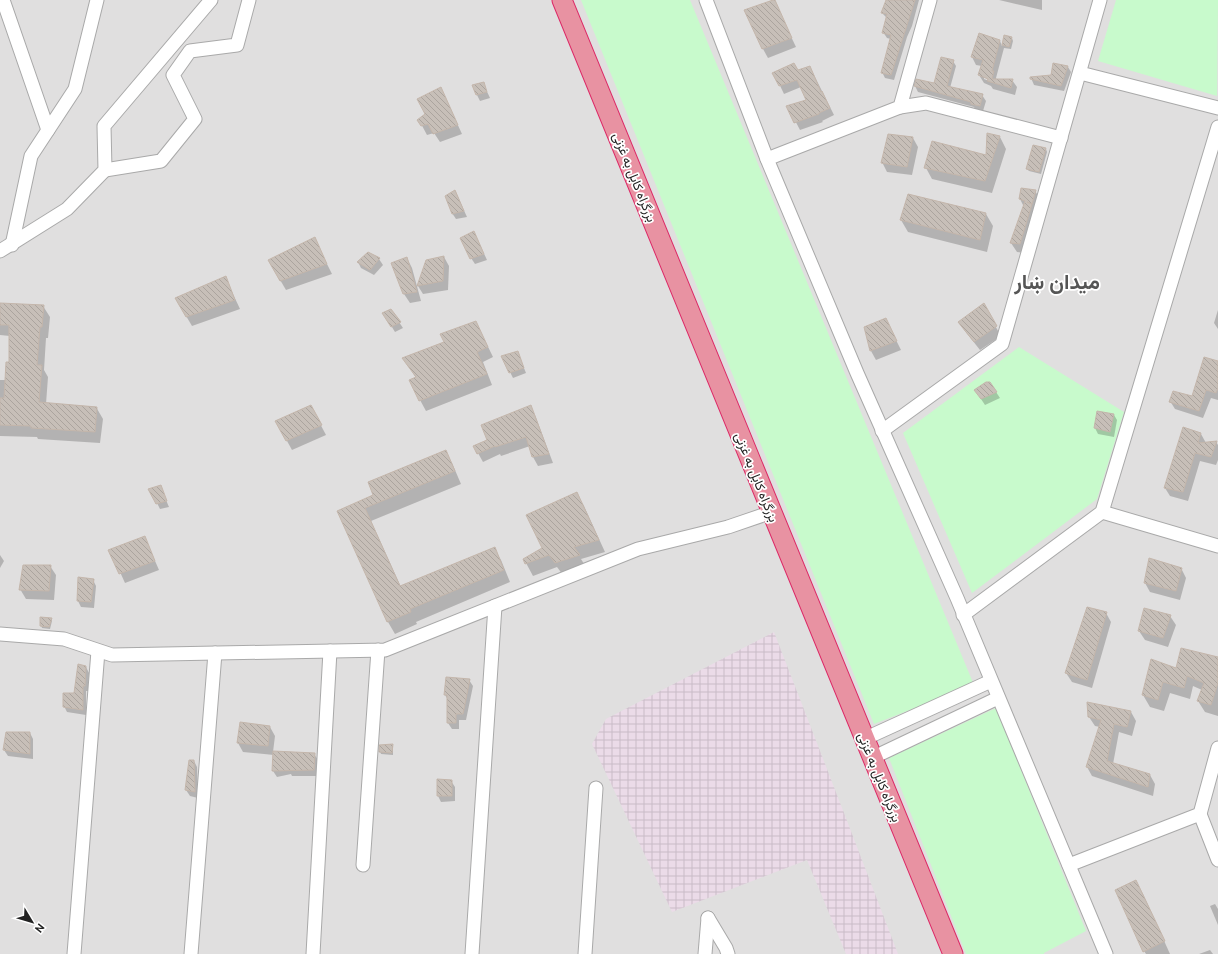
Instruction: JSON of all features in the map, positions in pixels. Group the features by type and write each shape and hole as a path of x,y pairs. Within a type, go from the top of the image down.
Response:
{"highway":[{"name":"بزرگراه کابل به غزنی","path":"562,0 953,954"}],"street":[{"path":"2,0 48,130"},
{"path":"12,245 31,156 75,89 97,0"},
{"path":"105,170 104,126 211,0"},
{"path":"0,251 12,245 66,209 105,170 160,161 195,119 173,75 190,51 237,45 249,0"},
{"path":"706,0 767,159 882,431 957,598 1106,954"},
{"path":"900,107 930,0"},
{"path":"882,431 1002,344 1100,0"},
{"path":"1080,73 1218,108"},
{"path":"767,159 900,107 926,103 1061,138"},
{"path":"963,615 1102,512 1218,127"},
{"path":"0,634 64,639 112,655 385,650 638,549 728,527 772,512"},
{"path":"1102,512 1218,546"},
{"path":"472,954 495,606"},
{"path":"363,865 378,650"},
{"path":"74,954 98,651"},
{"path":"313,954 330,651"},
{"path":"191,954 215,653"},
{"path":"864,739 992,681"},
{"path":"872,758 998,698"},
{"path":"1218,748 1200,814 1218,860"},
{"path":"584,954 596,788"},
{"path":"1069,865 1200,814"},
{"path":"705,954 708,918 728,954"}],"shaded area":[{"path":"0,0 1218,0 1218,954 0,954"},
{"path":"774,632 898,954 846,954 807,860 672,912 592,744 606,719"}],"green space":[{"path":"581,0 690,0 974,685 874,724"},
{"path":"1116,0 1218,0 1217,96 1098,61"},
{"path":"1019,347 1124,412 1097,499 972,593 903,433"},
{"path":"996,708 1086,931 1044,954 966,954 889,758"}],"building":[{"path":"775,0 792,38 762,49 744,10"},
{"path":"886,0 915,0 891,75 881,73 891,35 882,33 887,14 881,13"},
{"path":"979,33 1000,40 992,71 994,71 992,79 1013,79 1011,88 987,81 988,79 978,75 983,60 971,57"},
{"path":"1004,35 1012,37 1009,47 1002,45"},
{"path":"941,57 954,60 947,86 983,94 980,106 971,104 971,102 914,86 916,79 934,83"},
{"path":"794,63 798,70 810,66 821,92 822,91 830,108 819,114 794,123 786,106 806,100 797,80 779,86 772,73"},
{"path":"1053,63 1068,66 1061,86 1030,79 1030,77 1051,75"},
{"path":"484,82 487,92 476,95 472,85"},
{"path":"441,87 458,125 433,134 428,124 421,126 417,120 425,114 417,99"},
{"path":"987,133 1000,136 985,181 924,168 932,141 986,155"},
{"path":"888,134 913,137 907,167 881,163"},
{"path":"1033,145 1046,148 1039,172 1026,169"},
{"path":"1021,188 1036,190 1020,244 1010,243 1025,201 1019,199"},
{"path":"455,190 464,211 452,214 445,196"},
{"path":"908,194 986,213 980,240 900,220"},
{"path":"474,231 484,254 470,259 460,238"},
{"path":"315,237 327,264 280,281 268,260"},
{"path":"368,252 380,258 370,270 357,262"},
{"path":"444,256 443,281 417,286 426,260"},
{"path":"407,257 417,292 403,294 391,263"},
{"path":"226,276 235,300 186,317 175,298"},
{"path":"0,303 44,305 42,327 40,327 37,365 42,365 39,402 97,407 95,432 31,428 31,426 0,425 0,398 4,398 6,362 9,362 9,325 0,325"},
{"path":"984,303 997,326 974,342 958,322"},
{"path":"391,309 401,322 391,327 382,313"},
{"path":"886,318 897,341 870,351 864,327"},
{"path":"476,321 488,347 477,352 487,374 419,401 409,380 416,377 402,358 444,342 440,334"},
{"path":"518,351 524,368 509,373 501,356"},
{"path":"1204,357 1218,361 1218,388 1216,393 1206,390 1199,411 1169,402 1173,391 1192,396"},
{"path":"986,382 990,382 997,392 981,399 974,390"},
{"path":"311,405 322,425 286,441 275,421"},
{"path":"531,405 549,454 532,457 526,437 495,446 477,454 473,446 487,440 481,425"},
{"path":"1097,411 1114,414 1110,432 1094,428"},
{"path":"1183,427 1201,433 1198,443 1217,441 1211,457 1195,453 1183,492 1164,488"},
{"path":"446,450 455,471 365,508 400,586 495,547 504,570 410,609 411,612 387,622 337,511 373,495 368,482"},
{"path":"161,485 167,501 156,504 148,489"},
{"path":"577,492 599,540 574,547 580,555 555,563 549,555 525,564 523,559 542,548 526,515"},
{"path":"145,536 155,561 119,574 108,550"},
{"path":"1149,558 1182,568 1176,591 1144,583"},
{"path":"23,565 51,565 49,591 19,590"},
{"path":"78,577 94,579 91,602 77,601"},
{"path":"1087,607 1107,612 1087,680 1065,673"},
{"path":"1144,608 1171,615 1163,638 1138,631"},
{"path":"40,617 52,618 49,627 40,626"},
{"path":"1181,648 1218,657 1218,683 1211,705 1197,701 1204,683 1187,676 1184,688 1163,682 1158,700 1142,695 1151,659 1176,668"},
{"path":"78,664 86,666 85,686 83,686 83,710 63,707 63,693 74,693"},
{"path":"446,677 470,679 463,714 456,714 456,723 447,723 447,695 444,695"},
{"path":"1087,702 1131,711 1127,727 1114,724 1107,761 1150,774 1148,787 1086,767 1101,720 1088,717"},
{"path":"240,722 270,726 268,746 237,743"},
{"path":"6,732 30,732 30,754 3,750"},
{"path":"393,744 392,753 379,752 379,745"},
{"path":"273,751 315,753 314,770 272,771"},
{"path":"189,760 194,760 195,792 185,790"},
{"path":"437,779 452,780 452,796 437,796"},
{"path":"1136,880 1165,941 1143,952 1115,890"}],"district":[{"name":"میدان ښار","path":"1057,281"}]}
